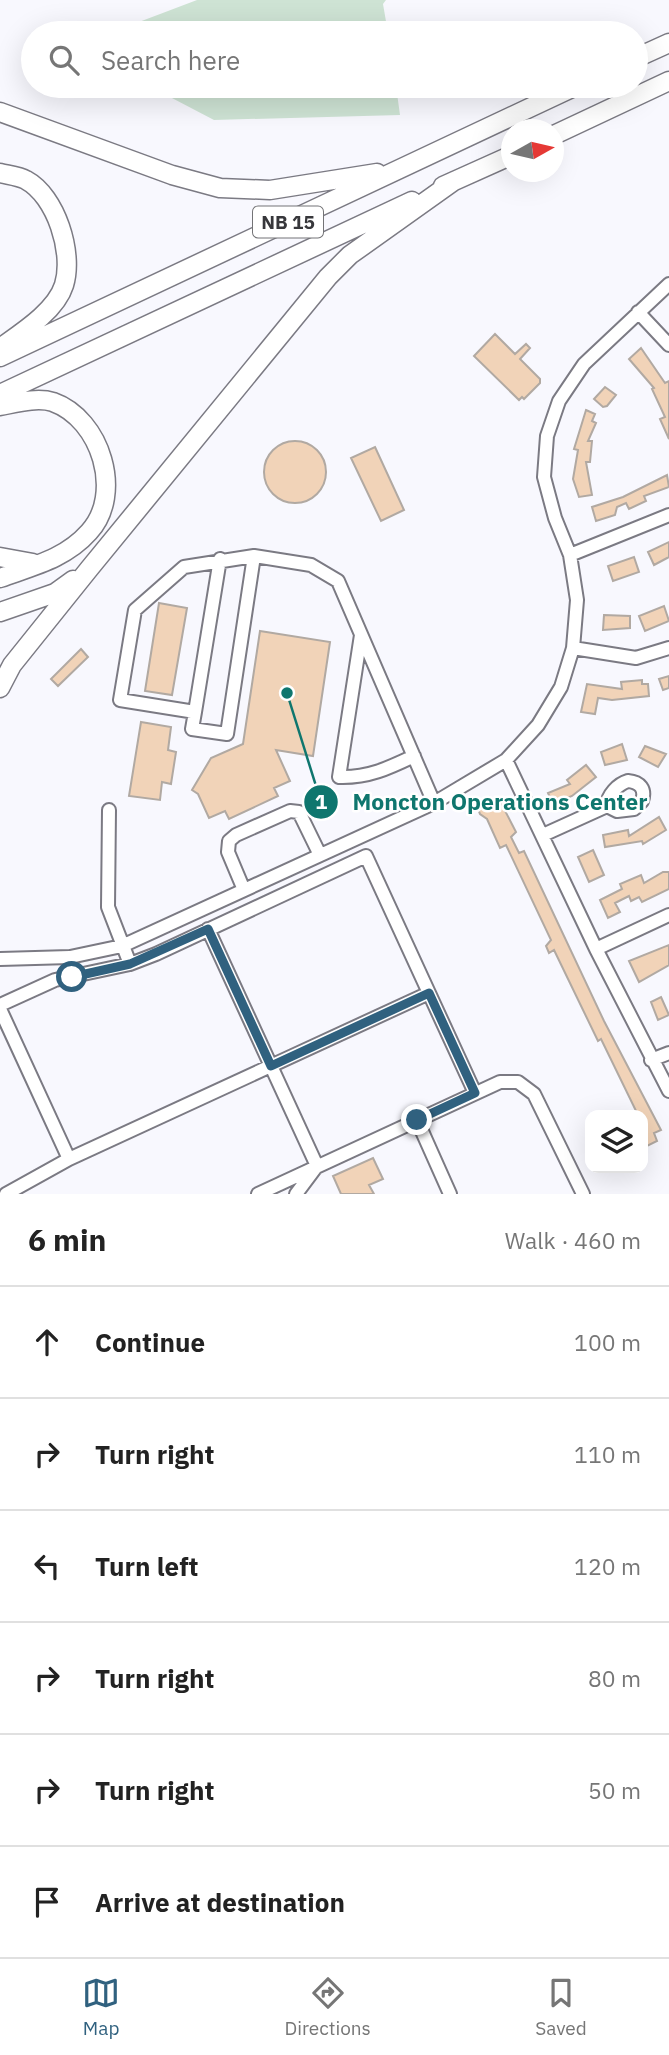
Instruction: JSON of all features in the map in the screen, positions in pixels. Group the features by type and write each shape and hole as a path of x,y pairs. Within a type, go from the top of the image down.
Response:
{"highway":[{"path":"648,53 669,43"},
{"path":"648,91 669,81"},
{"name":"NB 15","path":"0,357 550,98"},
{"path":"564,130 633,98"},
{"path":"0,113 172,175 220,188 270,190 375,174 544,101"},
{"name":"NB 15","path":"0,394 501,160"},
{"path":"0,173 25,179 40,191 60,226 66,245 64,286 40,319 0,348"},
{"path":"0,688 12,665 328,277 350,255 454,181"},
{"path":"0,405 26,401 53,402 76,417 95,440 107,468 100,516 91,531 67,553 0,578"},
{"path":"0,557 40,564"},
{"path":"0,612 55,593 89,569"}],"street":[{"path":"0,960 70,957 122,946 434,803 506,760 538,725 561,687 573,648 577,600 570,555 555,518 544,477 547,436 558,401 584,364 669,284"},
{"path":"638,312 669,345"},
{"path":"570,555 669,515"},
{"path":"220,559 192,729 227,734 254,556"},
{"path":"195,712 120,700 135,610 184,566 254,556 311,565 338,580 434,803"},
{"path":"362,634 339,777 360,778 379,773 414,756"},
{"path":"573,648 636,658 669,648"},
{"path":"506,760 596,949 669,1091"},
{"path":"543,835 607,806"},
{"path":"109,810 108,907 130,964"},
{"path":"244,890 228,852 229,841 236,835 290,811 299,812 338,869"},
{"path":"69,1159 0,1007 55,980 130,964 366,856 475,1093"},
{"path":"226,898 234,917"},
{"path":"596,949 669,915"},
{"path":"208,929 317,1166"},
{"path":"6,1194 69,1159 429,993"},
{"path":"651,1060 669,1052"},
{"path":"258,1194 500,1082 518,1082 534,1094 583,1194"},
{"path":"417,1120 450,1194"},
{"path":"296,1194 317,1166"}],"green space":[{"path":"197,0 386,0 383,4 386,21 142,21"},
{"path":"172,98 398,98 400,115 214,120"}],"building":[{"path":"495,334 515,354 526,344 530,348 520,359 540,379 540,383 524,399 522,397 519,400 474,356"},
{"path":"641,348 665,383 669,381 669,439 660,419 665,417 652,389 654,388 629,359"},
{"path":"605,387 616,395 603,407 594,399"},
{"path":"586,410 595,414 592,421 596,423 588,441 592,441 590,462 586,462 592,495 579,497 573,479 578,450 574,449"},
{"path":"295,441 307,443 317,450 324,460 324,484 317,494 307,501 295,503 283,501 273,494 266,484 264,472 266,460 273,450 283,443"},
{"path":"375,447 404,510 381,521 351,458"},
{"path":"667,475 669,487 644,496 646,501 629,509 626,503 617,507 615,515 596,521 592,507 623,497"},
{"path":"669,542 669,557 654,565 648,552"},
{"path":"634,557 639,572 613,581 608,566"},
{"path":"159,603 187,608 172,695 145,691"},
{"path":"664,606 669,621 645,631 639,616"},
{"path":"604,615 630,616 630,628 603,630"},
{"path":"260,631 330,642 313,756 276,750 290,781 274,788 278,796 229,819 225,811 209,818 198,794 192,790 211,758 243,744"},
{"path":"81,649 88,657 58,686 51,679"},
{"path":"669,676 669,688 663,690 659,679"},
{"path":"642,680 642,684 648,684 649,696 612,700 598,698 595,714 581,712 587,684 622,689 621,682"},
{"path":"141,722 171,727 168,750 176,752 171,784 162,782 160,800 129,796"},
{"path":"622,744 627,760 605,765 601,752"},
{"path":"645,746 666,754 658,767 639,757"},
{"path":"586,765 596,777 572,796 553,804 548,793 570,784 567,780"},
{"path":"489,797 494,804 500,801 516,832 511,837 519,853 524,851 604,1021 661,1130 654,1133 657,1141 648,1146 648,1110 636,1110 601,1039 598,1041 554,950 549,953 546,946 551,940 506,845 500,848 487,819 480,814 476,803"},
{"path":"659,817 666,830 643,844 642,841 605,847 603,835 628,830 629,836"},
{"path":"593,850 604,875 589,882 578,857"},
{"path":"663,872 669,872 669,889 642,902 639,897 631,901 629,896 615,903 620,912 608,918 600,900 622,889 620,884 641,875 644,883"},
{"path":"669,945 669,965 639,982 629,961"},
{"path":"661,997 669,1015 658,1020 651,1002"},
{"path":"373,1158 383,1179 369,1185 374,1194 341,1194 333,1176"}],"place":[{"name":"Moncton Operations Center","path":"287,693"}],"route":[{"path":"72,977 130,964 208,929 271,1066 429,993 475,1093 417,1120"}]}
